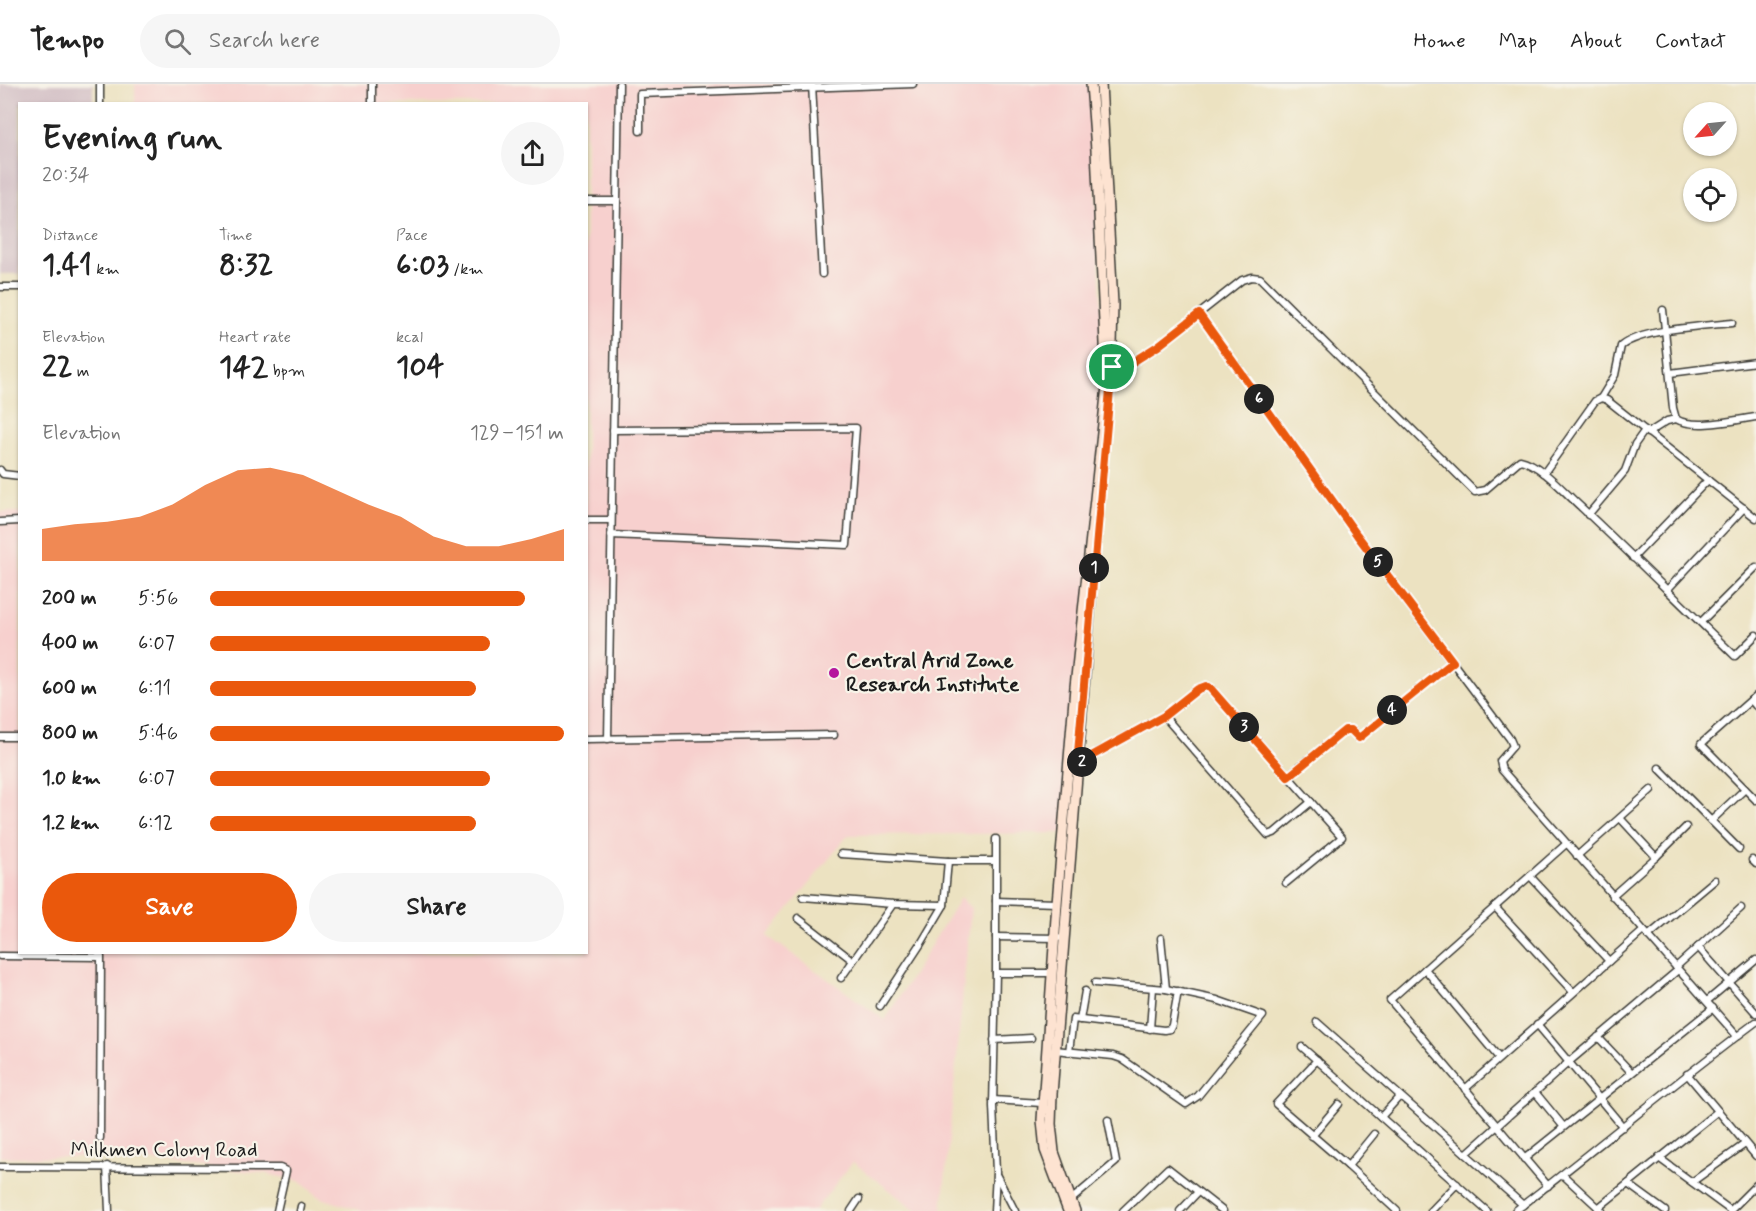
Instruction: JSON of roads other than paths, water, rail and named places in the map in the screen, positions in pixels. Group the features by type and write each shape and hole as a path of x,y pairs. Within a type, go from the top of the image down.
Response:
{"main road":[{"path":"1068,1211 1045,1150 1041,1120 1052,973 1059,938 1057,903 1075,687 1107,386 1097,162 1091,84"},
{"path":"1075,1211 1057,1160 1052,1136 1052,1094 1059,938 1077,764 1112,367 1113,304 1101,84"}],"street":[{"path":"100,84 100,102"},
{"path":"372,84 372,102"},
{"path":"608,739 619,84"},
{"path":"640,131 640,94 913,84"},
{"path":"812,86 822,274"},
{"path":"588,201 617,201"},
{"path":"1112,367 1131,363 1158,346 1242,280 1252,277 1260,278 1475,492 1485,490 1520,460 1527,462 1544,473 1735,656 1756,635"},
{"path":"0,287 18,287"},
{"path":"1663,310 1676,419"},
{"path":"1199,314 1357,535 1512,743 1511,749 1500,761 1502,771 1737,1036"},
{"path":"1544,473 1595,401 1601,398 1615,375 1621,346 1631,339 1665,331 1732,323"},
{"path":"1670,373 1756,362"},
{"path":"1601,398 1647,431 1756,518"},
{"path":"1588,515 1625,471 1635,444 1647,431 1676,419 1683,423 1706,423 1756,417"},
{"path":"611,535 848,545 856,428 613,430"},
{"path":"0,470 3,474 18,476"},
{"path":"1634,558 1708,480"},
{"path":"1667,590 1744,508"},
{"path":"588,520 611,520"},
{"path":"0,522 18,521"},
{"path":"1701,622 1756,567"},
{"path":"1288,777 1345,730 1351,730 1359,738 1453,662"},
{"path":"1077,764 1164,716 1198,689 1206,686 1210,688 1342,837 1286,883"},
{"path":"1756,706 1753,698 1701,744 1756,800"},
{"path":"1164,716 1268,835 1274,833 1311,802"},
{"path":"588,739 834,735"},
{"path":"0,737 18,737"},
{"path":"1659,768 1739,849"},
{"path":"1712,821 1745,789"},
{"path":"1577,856 1651,790"},
{"path":"1620,818 1656,857"},
{"path":"1612,896 1686,827"},
{"path":"994,1211 996,900 994,861 996,839"},
{"path":"1548,1186 1390,1000 1566,844"},
{"path":"841,854 948,861 994,861"},
{"path":"880,1006 944,905 948,861"},
{"path":"1530,876 1609,961"},
{"path":"1465,1089 1609,961 1715,880"},
{"path":"804,897 893,904 944,905"},
{"path":"996,900 1057,903"},
{"path":"841,978 893,904"},
{"path":"1495,907 1573,992"},
{"path":"1466,1154 1677,968 1741,908"},
{"path":"798,918 852,960"},
{"path":"996,937 1059,938"},
{"path":"1161,938 1166,989"},
{"path":"1698,947 1756,1013"},
{"path":"0,956 101,955 99,1138"},
{"path":"1707,1001 1756,960"},
{"path":"1425,969 1499,1058"},
{"path":"996,973 1052,973"},
{"path":"1055,1050 1122,1059 1186,1104 1198,1096 1263,1016 1217,1000 1166,989 1095,983"},
{"path":"1150,1029 1153,988"},
{"path":"1080,1020 1085,991"},
{"path":"1069,1052 1073,1019 1167,1030 1171,1027 1178,992"},
{"path":"1524,1158 1713,1008"},
{"path":"1317,1022 1523,1205"},
{"path":"1515,1211 1756,1022"},
{"path":"1537,1024 1623,1127"},
{"path":"1599,1037 1631,1072"},
{"path":"994,1040 1031,1038"},
{"path":"1302,1047 1487,1211"},
{"path":"1317,1060 1276,1104 1397,1211"},
{"path":"1687,1074 1756,1156"},
{"path":"1534,1092 1563,1126"},
{"path":"1381,1117 1400,1096"},
{"path":"993,1100 1042,1102"},
{"path":"1312,1136 1339,1104"},
{"path":"1563,1175 1600,1209 1718,1111"},
{"path":"1071,1200 1116,1162 1108,1120"},
{"path":"1348,1166 1374,1134"},
{"path":"1692,1182 1745,1144"},
{"path":"1659,1158 1730,1211 1756,1185"},
{"path":"107,1166 109,1211"},
{"name":"Milkmen Colony Road","path":"0,1167 280,1168 286,1171 277,1211"},
{"path":"1124,1211 1168,1168 1223,1211"},
{"path":"996,1172 1015,1211"},
{"path":"1431,1211 1457,1184"},
{"path":"1628,1184 1665,1211"},
{"path":"1180,1211 1198,1192"},
{"path":"855,1210 859,1199"}],"place":[{"name":"Central Arid Zone Research Institute","path":"834,673"}]}
